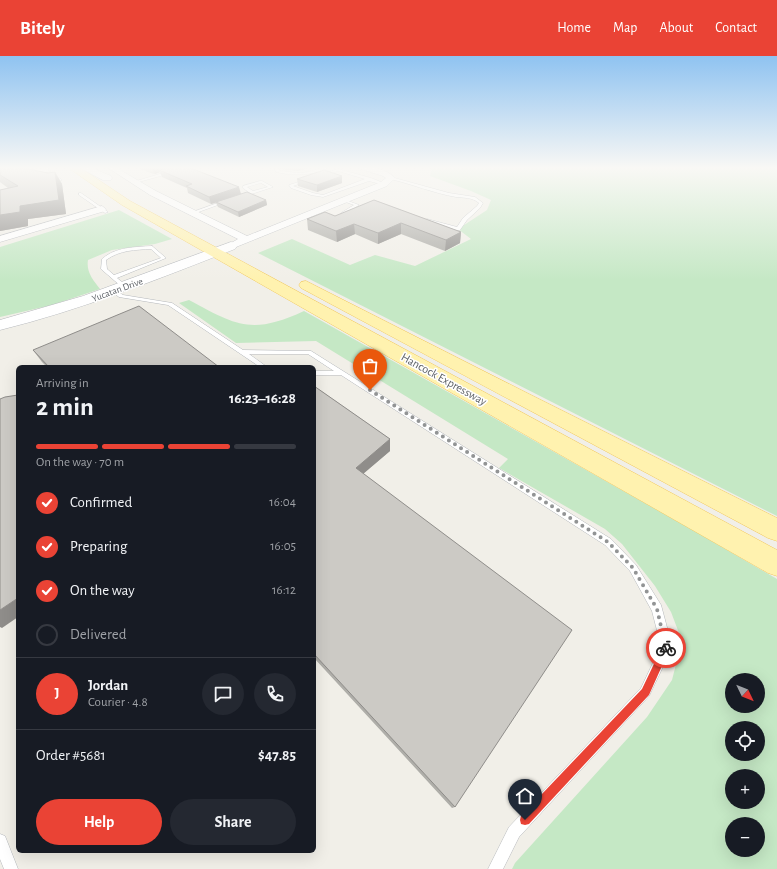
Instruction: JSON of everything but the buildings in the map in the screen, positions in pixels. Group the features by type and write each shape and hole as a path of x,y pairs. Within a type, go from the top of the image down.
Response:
{"main road":[{"name":"Hancock Expressway","path":"131,205 231,246 777,564"},
{"name":"Hancock Expressway","path":"152,205 777,530"}],"street":[{"path":"178,205 192,212 231,246 332,205"},
{"path":"0,239 104,210"},
{"name":"Yucatan Drive","path":"0,325 66,308 118,285 231,246"}],"lane":[{"path":"96,205 104,210"},
{"path":"192,212 215,205"},
{"path":"337,217 357,205"},
{"path":"423,219 458,229 465,219 480,205"},
{"path":"304,217 317,218"},
{"path":"118,285 164,258 152,247 125,250 109,255 104,259 104,269 118,285 120,296 170,304 261,365"},
{"path":"243,352 309,352 343,373 608,542 633,568 657,609 667,646 645,692 514,832 494,869"},
{"path":"316,373 343,373"},
{"path":"0,841 11,869"}],"green space":[{"path":"489,205 777,205 777,516 258,253 292,239 350,265 375,255 415,266 471,239 458,229 487,210"},
{"path":"119,210 172,239 155,244 112,250 88,260 89,272 100,289 52,305 0,317 0,247"},
{"path":"189,300 233,321 257,325 271,323 304,311 777,579 777,869 512,869 515,863 647,717 672,680 682,641 671,612 655,586 622,544 605,529 499,468 508,459 316,341 236,343 179,303"}],"way so far":[{"path":"370,390 608,542 633,568 657,609 667,646 666,648"}],"route":[{"path":"525,820 645,692 666,648"}]}
